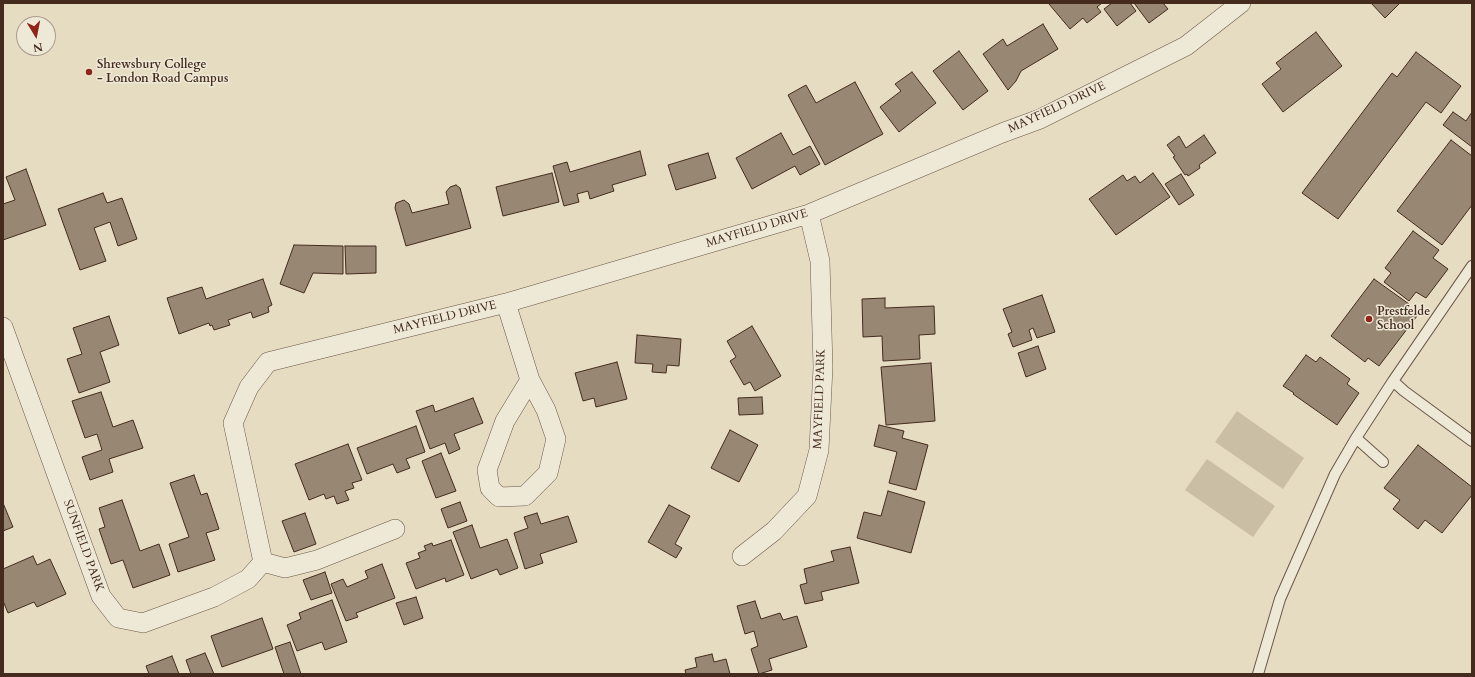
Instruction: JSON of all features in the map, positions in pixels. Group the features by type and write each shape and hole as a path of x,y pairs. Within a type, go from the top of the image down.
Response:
{"street":[{"name":"MAYFIELD DRIVE","path":"263,562 233,423 249,387 268,362 506,303 808,214 1002,133 1040,119 1186,46 1241,3"},
{"name":"MAYFIELD PARK","path":"742,556 774,531 807,496 819,450 823,367 820,261 808,214"},
{"path":"506,303 530,380 546,410 556,439 548,473 525,496 499,497 490,488 487,470 505,421 530,380"},
{"name":"SUNFIELD PARK","path":"5,337 100,596 118,618 143,623 214,597 248,579 263,562"},
{"path":"263,562 285,568 317,560 396,529"}],"lane":[{"path":"1258,674 1280,599 1335,474 1356,438 1393,381 1472,266"},
{"path":"1393,381 1404,391 1472,441"},
{"path":"1356,438 1383,462"}],"shaded area":[{"path":"1237,411 1304,458 1283,489 1215,442"},
{"path":"1207,459 1275,506 1253,537 1185,490"}],"building":[{"path":"1102,3 1097,7 1101,12 1087,23 1083,18 1070,29 1049,4"},
{"path":"1112,3 1130,3 1136,11 1117,26 1104,9"},
{"path":"1134,3 1163,3 1168,9 1149,23"},
{"path":"1371,3 1400,3 1385,18"},
{"path":"1043,24 1058,49 1021,71 1016,81 1008,90 983,54 1003,39 1007,46"},
{"path":"1316,32 1342,66 1283,112 1262,84 1281,69 1276,63"},
{"path":"959,51 988,91 963,110 933,71"},
{"path":"1416,52 1461,86 1441,113 1426,102 1338,219 1302,193 1392,73 1397,77"},
{"path":"912,72 936,103 899,132 880,107 901,91 895,84"},
{"path":"855,82 883,134 825,165 788,95 806,85 816,103"},
{"path":"1453,112 1466,121 1472,112 1472,147 1443,125"},
{"path":"781,133 793,155 810,146 820,164 800,175 795,166 752,189 736,158"},
{"path":"1204,135 1216,153 1199,165 1200,168 1188,176 1187,174 1185,175 1173,157 1175,156 1167,145 1179,136 1186,148"},
{"path":"1451,140 1472,156 1472,205 1442,245 1397,211"},
{"path":"640,151 646,175 612,185 614,191 590,199 588,191 577,194 579,202 564,206 553,166 567,162 570,172"},
{"path":"708,153 716,178 676,190 668,165"},
{"path":"26,169 46,225 3,240 3,204 15,200 6,177"},
{"path":"552,173 559,202 503,216 496,187"},
{"path":"1153,173 1170,197 1116,235 1089,199 1123,175 1127,181 1135,176 1140,183"},
{"path":"1181,174 1194,195 1179,205 1165,184"},
{"path":"456,185 460,188 471,228 406,246 395,208 396,203 404,200 409,204 412,213 449,204 446,192 450,187"},
{"path":"103,193 107,203 122,198 137,239 118,246 110,222 94,228 106,261 80,270 58,209"},
{"path":"1413,231 1439,250 1433,258 1448,269 1426,298 1416,292 1409,301 1384,282 1391,273 1385,268"},
{"path":"294,245 343,246 343,274 313,273 304,293 280,284"},
{"path":"345,246 376,246 376,273 346,274"},
{"path":"263,279 272,305 268,307 269,312 253,318 251,312 228,320 230,325 214,330 212,325 210,326 209,323 179,334 167,298 202,287 206,299"},
{"path":"1374,279 1409,304 1406,308 1417,316 1379,366 1368,358 1365,362 1331,336"},
{"path":"1042,295 1055,332 1037,338 1033,328 1029,330 1032,340 1013,347 1008,334 1012,332 1003,309"},
{"path":"885,298 885,308 934,306 935,334 919,335 920,359 883,361 882,336 863,337 862,299"},
{"path":"109,316 119,345 100,352 110,382 79,393 67,359 82,354 73,328"},
{"path":"752,326 781,376 755,391 750,382 744,385 730,361 736,357 727,341"},
{"path":"637,335 681,339 679,366 667,365 666,373 652,372 653,364 635,363"},
{"path":"1038,346 1046,369 1026,377 1018,353"},
{"path":"1306,355 1316,362 1320,357 1350,379 1347,384 1359,393 1337,425 1283,386"},
{"path":"617,362 627,399 596,407 594,398 583,401 575,373"},
{"path":"931,363 935,421 886,425 881,367"},
{"path":"101,392 113,427 133,420 143,448 109,459 113,472 90,480 82,457 102,450 97,434 85,438 72,401"},
{"path":"762,397 763,414 739,415 738,398"},
{"path":"473,398 483,423 454,434 460,449 449,454 445,443 430,449 416,411 433,405 435,412"},
{"path":"879,425 904,431 902,438 928,445 916,490 889,483 897,452 874,446"},
{"path":"416,426 425,452 406,459 410,468 397,473 393,464 367,474 357,448"},
{"path":"730,430 758,445 739,482 711,468"},
{"path":"348,444 362,480 352,483 354,488 345,491 349,500 337,504 334,496 326,499 324,494 309,500 295,464"},
{"path":"1418,445 1472,487 1472,495 1442,533 1425,520 1418,529 1393,509 1400,500 1384,488"},
{"path":"441,453 456,491 436,498 422,461"},
{"path":"194,475 201,495 207,493 219,529 206,533 215,560 178,572 169,544 189,537 170,483"},
{"path":"888,491 925,502 911,553 857,538 864,512 881,516"},
{"path":"122,500 140,551 159,544 170,575 133,588 123,560 111,564 99,529 105,527 99,508"},
{"path":"460,502 467,521 448,528 441,509"},
{"path":"3,503 13,527 3,531"},
{"path":"669,505 690,516 675,544 682,548 676,558 648,542"},
{"path":"305,513 316,544 294,552 282,521"},
{"path":"537,513 541,524 568,516 577,542 540,554 543,563 525,569 514,533 528,528 524,517"},
{"path":"472,525 480,548 507,539 518,568 500,575 497,569 471,579 453,532"},
{"path":"451,540 464,575 446,582 445,578 416,589 406,563 420,558 418,553 426,550 424,546 432,543 433,546"},
{"path":"850,547 859,583 821,592 823,600 805,604 800,585 807,583 804,569 834,561 831,551"},
{"path":"33,556 37,565 50,559 66,594 37,607 34,602 8,613 3,601 3,569"},
{"path":"382,564 395,598 356,613 358,617 346,621 331,584 343,579 347,587 368,578 365,571"},
{"path":"325,572 332,593 311,600 303,580"},
{"path":"416,597 423,618 404,625 396,603"},
{"path":"332,600 347,642 325,650 322,642 297,651 287,625 301,619 299,613"},
{"path":"755,601 761,619 780,613 783,620 797,616 807,647 769,659 772,670 759,674 751,649 758,646 754,631 745,634 737,606"},
{"path":"262,618 273,649 222,667 211,636"},
{"path":"290,642 301,674 284,674 275,647"},
{"path":"205,653 214,674 191,674 186,660"},
{"path":"712,654 714,662 726,659 730,674 686,674 685,670 697,667 695,658"},
{"path":"172,656 179,674 149,674 146,666"}],"place":[{"name":"Shrewsbury College - London Road Campus","path":"89,72"},
{"name":"Prestfelde School","path":"1369,319"}]}
